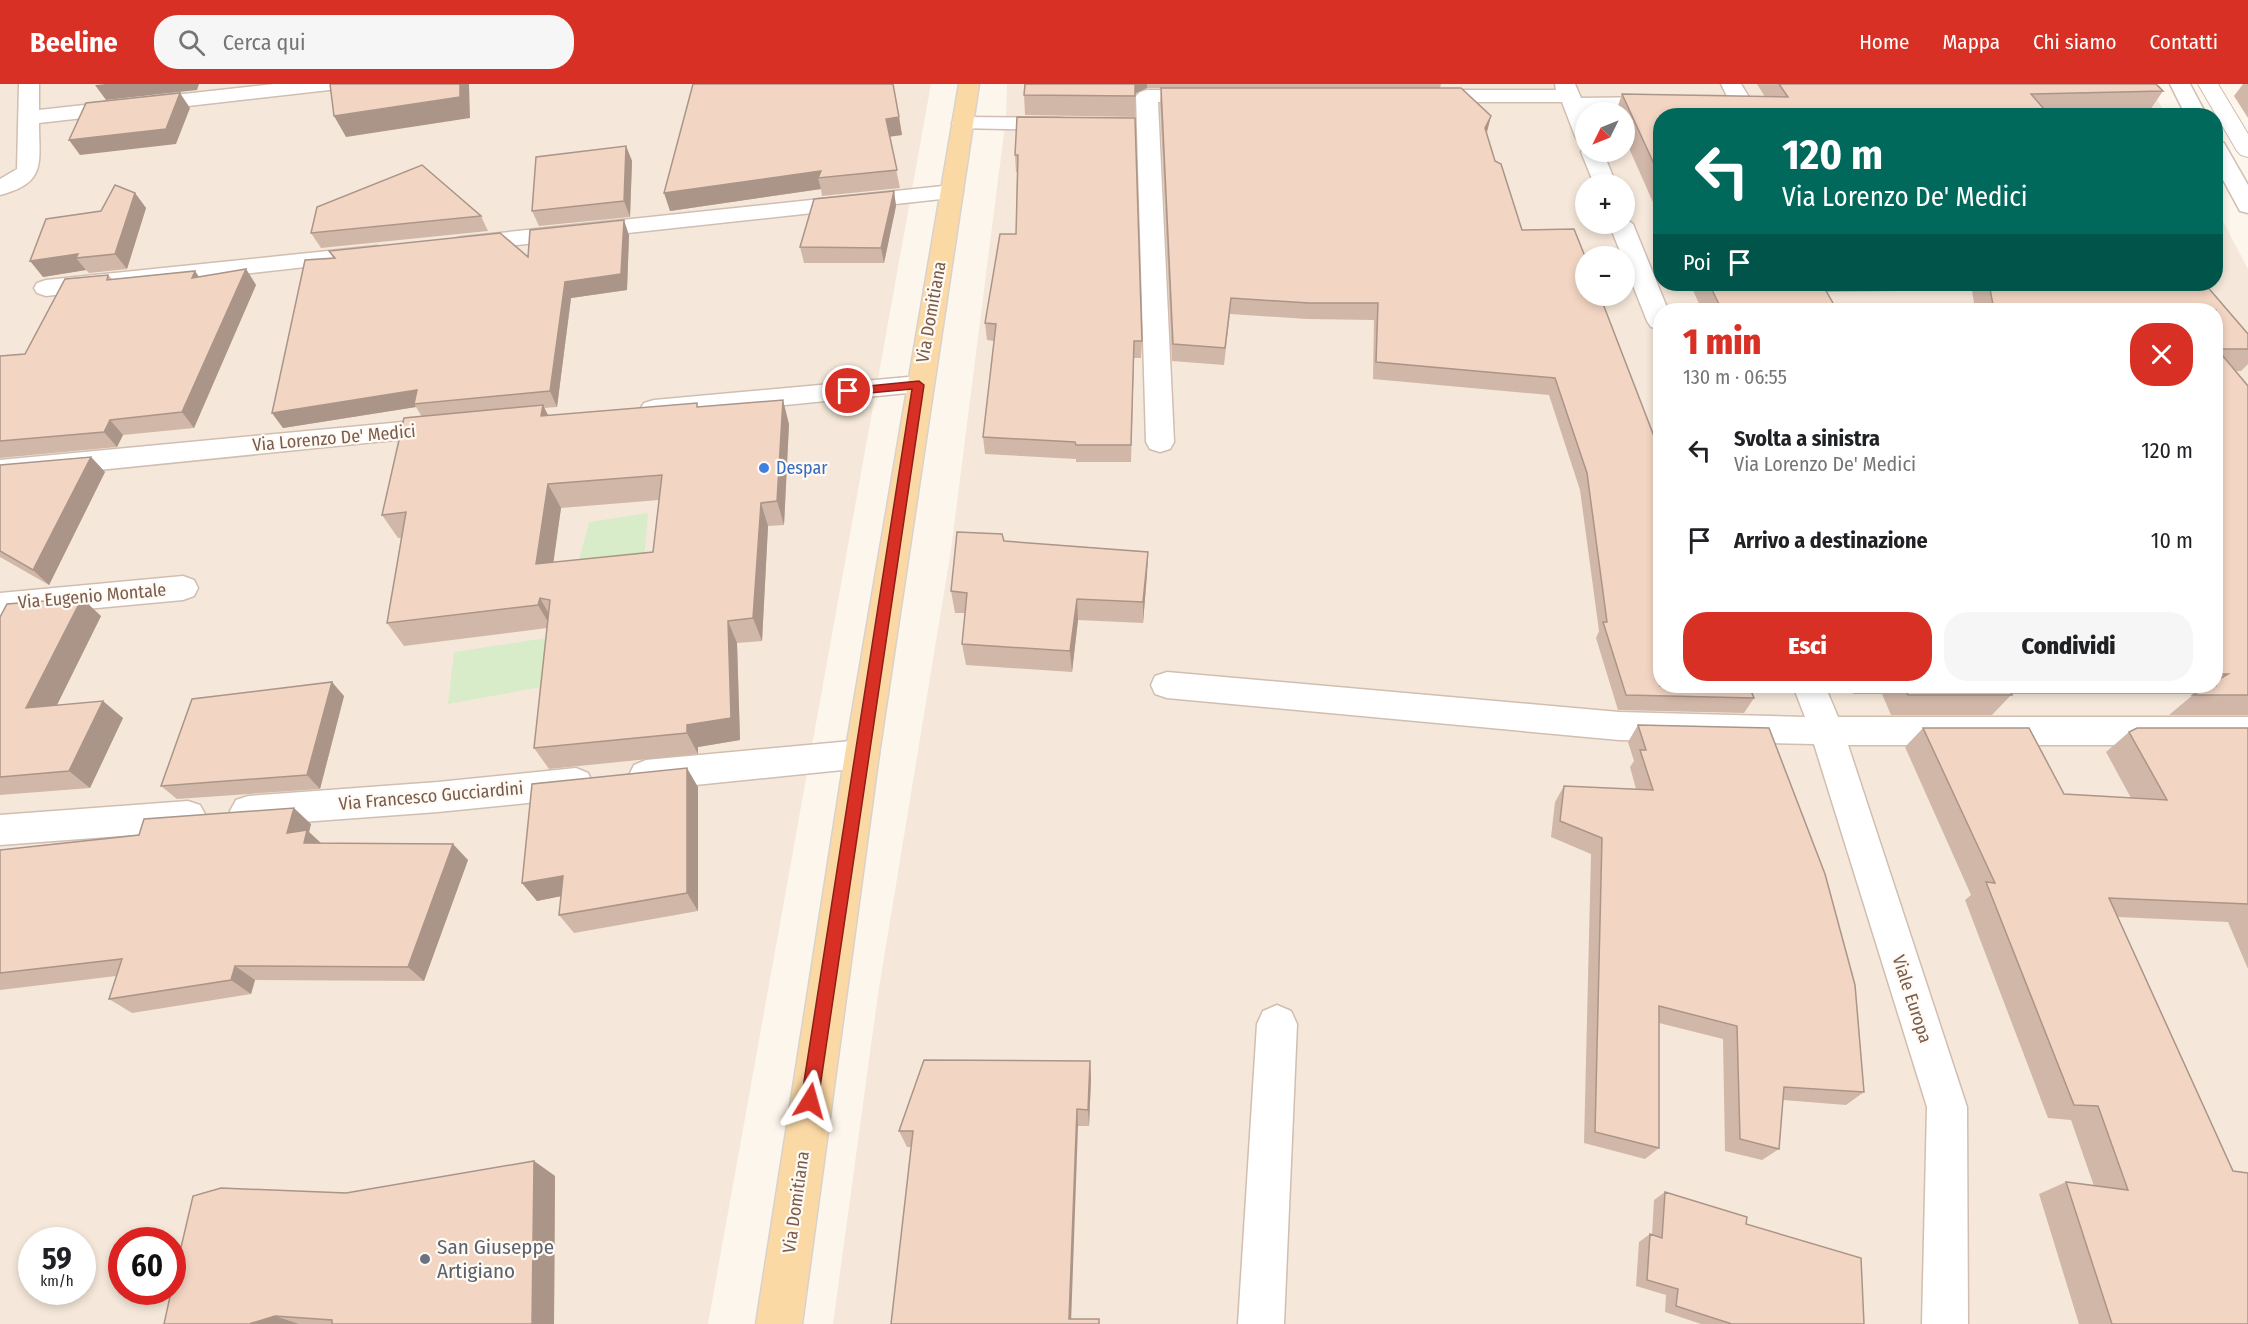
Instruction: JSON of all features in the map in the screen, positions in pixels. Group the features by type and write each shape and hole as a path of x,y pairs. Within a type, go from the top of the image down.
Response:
{"main road":[{"name":"Via Domitiana","path":"779,1324 862,754 919,385 969,84"}],"street":[{"path":"0,188 22,177 28,170 29,84"},
{"path":"29,118 329,84"},
{"path":"1402,96 1569,95 1741,102 1731,84"},
{"path":"2180,84 2193,108"},
{"path":"2208,84 2222,108"},
{"path":"1160,442 1147,96 1174,90 1222,96"},
{"path":"1569,95 1575,109"},
{"path":"2223,109 2248,151"},
{"path":"963,123 1079,125"},
{"path":"1125,125 1148,126"},
{"path":"2223,161 2248,206"},
{"path":"439,246 952,192"},
{"path":"1625,234 1653,304"},
{"path":"46,288 404,250"},
{"path":"625,411 919,385"},
{"name":"Via Lorenzo De' Medici","path":"0,470 472,425"},
{"name":"Via Eugenio Montale","path":"0,605 183,588"},
{"path":"1167,685 1609,726 1827,731 2248,731"},
{"name":"Viale Europa","path":"1812,693 1827,731 1947,1107 1944,1324"},
{"name":"Via Francesco Gucciardini","path":"0,830 438,797 862,754"},
{"path":"1261,1324 1277,1024"}],"shaded area":[{"path":"0,84 931,84 708,1324 0,1324"},
{"path":"1007,84 2149,84 2162,108 1653,108 1653,291 2223,291 2223,221 2248,269 2248,1324 833,1324 878,994 951,550 1006,117"}],"green space":[{"path":"648,513 635,670 448,704 454,652 559,636 589,522"}],"building":[{"path":"330,84 460,84 460,97 334,116"},
{"path":"693,84 893,84 899,117 886,119 897,170 818,178 821,171 664,193"},
{"path":"1025,84 1135,84 1135,96 1024,95"},
{"path":"1779,84 2156,84 2163,91 2031,94 2043,108 1653,108 1653,162 1635,122 1635,102 1626,102 1622,94 1788,97"},
{"path":"1161,88 1461,88 1491,116 1485,128 1495,161 1501,164 1522,230 1574,229 1581,246 1575,246 1575,306 1604,306 1653,434 1653,693 1752,693 1754,698 1626,695 1603,622 1607,622 1587,473 1555,378 1376,362 1378,303 1309,303 1231,298 1225,348 1173,344"},
{"path":"180,93 166,129 69,140 86,103"},
{"path":"1017,117 1135,118 1142,341 1134,341 1131,445 1076,445 1075,442 983,437 996,324 985,323 1000,234 1016,234"},
{"path":"626,146 624,201 532,211 536,157"},
{"path":"422,165 481,216 311,233 317,207"},
{"path":"115,185 135,193 115,254 76,258 78,254 30,261 46,219 101,211"},
{"path":"894,191 881,248 800,247 814,199"},
{"path":"624,220 621,274 565,282 550,391 414,404 417,390 272,413 305,260 335,258 329,251 500,233 528,257 530,230"},
{"path":"246,269 182,412 110,420 104,432 0,441 0,356 25,354 65,279 108,275 107,280 195,271 192,278"},
{"path":"1712,291 1826,291 1833,303 1718,303"},
{"path":"1990,291 2211,291 2221,303 1993,303"},
{"path":"2223,305 2248,334 2248,349 2223,349"},
{"path":"2223,356 2248,386 2248,695 2193,695 2223,693 2223,677 2228,674 2223,674"},
{"path":"783,400 777,501 761,503 753,618 728,621 731,718 687,725 687,733 534,748 550,600 540,598 538,605 387,623 406,512 382,515 404,418 543,405 541,416 697,403 697,407","holes":["662,475 653,552 536,564 548,484"]},
{"path":"91,457 33,570 0,551 0,465"},
{"path":"957,532 1002,534 1004,541 1148,552 1143,602 1077,599 1070,651 962,644 967,593 951,591"},
{"path":"82,598 26,708 103,701 69,771 0,777 0,617 7,604"},
{"path":"332,682 307,775 161,786 192,699"},
{"path":"1907,693 2011,693 2012,695 1908,695"},
{"path":"1638,725 1769,728 1825,874 1855,985 1864,1092 1784,1087 1779,1149 1740,1139 1737,1026 1659,1006 1659,1148 1595,1132 1602,838 1560,821 1564,786 1653,790 1640,750 1646,750"},
{"path":"1923,728 2029,728 2064,794 2167,800 2129,732 2137,728 2248,728 2248,904 2109,898 2233,1171 2248,1173 2248,1324 2112,1324 2066,1182 2128,1190 2098,1106 2074,1105 1986,882 1995,883"},
{"path":"687,768 687,893 559,915 563,876 522,883 532,784"},
{"path":"294,808 287,833 307,830 304,843 453,844 408,967 235,966 231,980 109,999 122,959 0,973 0,850 139,835 144,819"},
{"path":"924,1060 1090,1061 1088,1110 1077,1109 1069,1319 1099,1319 1099,1324 891,1324 913,1131 899,1131"},
{"path":"534,1161 532,1324 332,1324 332,1320 275,1316 249,1324 164,1324 168,1305 186,1305 186,1227 193,1196 221,1188 346,1193"},
{"path":"1665,1192 1747,1217 1746,1224 1861,1258 1864,1324 1732,1324 1676,1306 1678,1289 1647,1280 1650,1234 1662,1238"}],"place":[{"name":"Despar","path":"764,468"},
{"name":"San Giuseppe Artigiano","path":"425,1259"}],"route":[{"path":"810,1101 919,385 848,391"}]}
